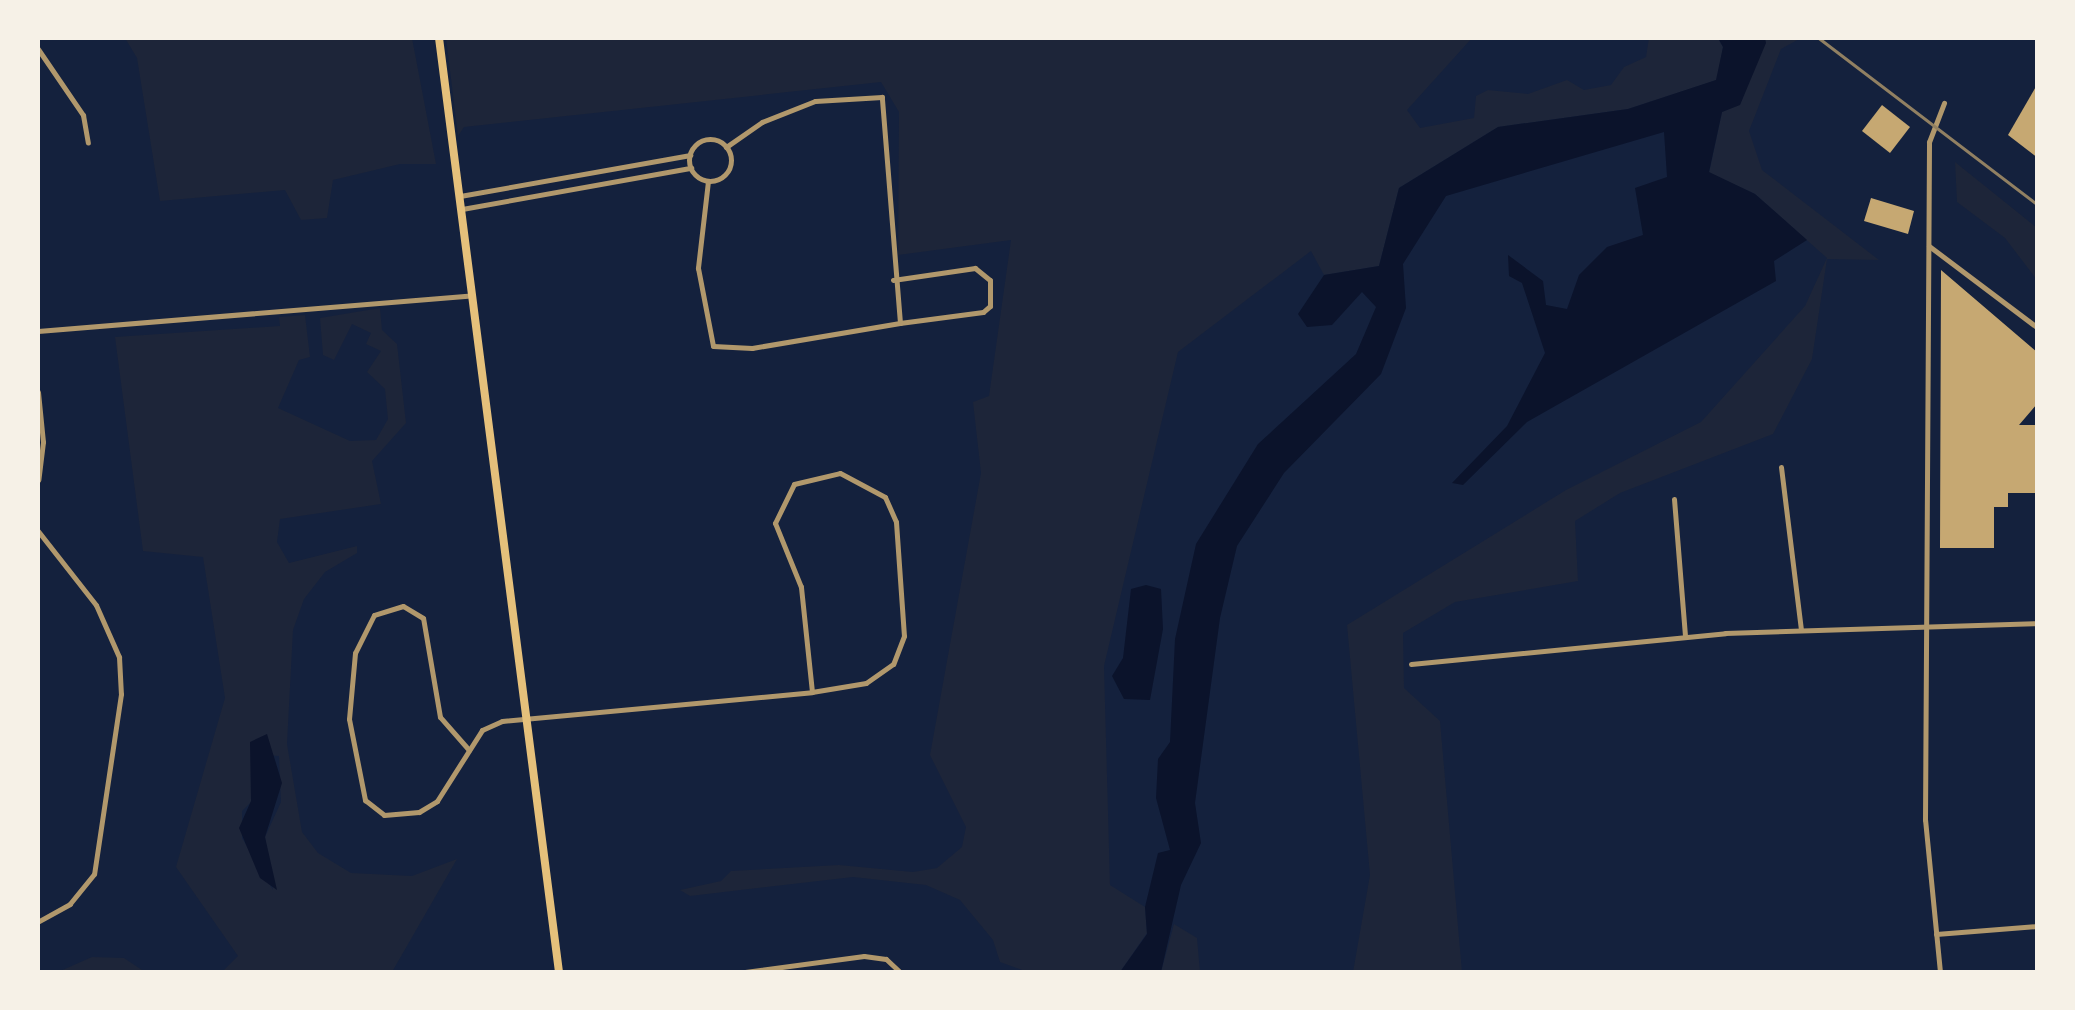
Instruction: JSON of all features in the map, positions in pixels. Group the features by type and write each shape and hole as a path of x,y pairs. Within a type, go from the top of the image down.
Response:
{"main road":[{"path":"439,38 468,296 559,972"}],"street":[{"path":"38,49 84,115 88,142"},
{"path":"726,147 762,122 815,101 882,97 892,174 886,192 892,280 900,322"},
{"path":"1940,972 1926,842 1930,130 1944,103"},
{"path":"457,196 690,155 706,140 726,147"},
{"path":"708,181 727,172 726,147"},
{"path":"690,155 691,168"},
{"path":"458,210 691,168 708,181"},
{"path":"708,181 698,268 712,346 752,348 983,312 990,306 990,280 974,268 892,280"},
{"path":"1929,246 2038,328"},
{"path":"38,331 468,296"},
{"path":"38,392 43,442 38,480"},
{"path":"1781,467 1801,629"},
{"path":"469,750 440,717 423,618 403,606 374,615 354,652 349,687 354,756 365,800 384,816 419,812 447,790 469,750 492,724 812,692 866,683 892,664 904,636 896,522 885,497 840,473 794,484 775,523 802,588 812,692"},
{"path":"1674,500 1685,637"},
{"path":"38,532 96,605 119,657 121,694 94,874 70,904 38,922"},
{"path":"1411,664 1801,629 1927,629 2038,623"},
{"path":"1936,934 2038,926"},
{"path":"746,972 864,956 886,959 900,972"}],"shaded area":[{"path":"125,38 412,38 436,164 400,164 333,180 327,218 301,220 285,190 160,201 137,58"},
{"path":"446,38 1472,38 1407,110 1420,128 1474,118 1476,96 1488,90 1528,94 1567,80 1584,90 1611,85 1624,67 1646,57 1649,38 1718,38 1723,47 1717,80 1628,109 1498,127 1399,188 1379,266 1324,275 1311,251 1178,352 1104,666 1110,885 1145,907 1147,933 1120,972 1028,972 1000,962 993,940 960,900 926,885 853,877 690,896 680,890 721,881 731,871 839,865 913,872 937,868 962,847 966,827 930,755 981,473 973,402 989,396 1011,240 898,255 899,112 881,82 464,127 458,136"},
{"path":"1718,38 1765,38 1766,43 1740,105 1722,112 1709,172 1755,194 1807,240 1774,261 1776,281 1527,422 1463,485 1452,483 1507,426 1545,353 1522,283 1509,276 1508,255 1543,281 1546,305 1567,309 1579,275 1607,247 1643,235 1635,188 1667,177 1664,132 1446,196 1403,264 1406,308 1381,374 1284,473 1237,546 1220,618 1195,803 1201,843 1181,885 1161,972 1120,972 1147,934 1145,907 1158,853 1170,850 1156,798 1158,759 1170,742 1175,639 1196,544 1258,444 1356,354 1376,307 1362,292 1332,325 1307,327 1298,314 1324,275 1379,266 1399,188 1498,127 1628,109 1716,80 1723,47"},
{"path":"1765,38 1801,38 1781,49 1749,131 1762,170 1879,260 1827,259 1812,359 1773,434 1620,493 1575,521 1578,581 1455,602 1403,633 1404,688 1440,721 1462,972 1353,972 1370,875 1347,625 1566,490 1701,422 1805,306 1827,258 1755,194 1709,173 1722,112 1740,104"},
{"path":"1955,162 2037,228 2037,280 2005,238 1957,202"},
{"path":"380,308 382,330 397,344 406,423 372,461 381,504 280,519 277,542 289,563 357,546 357,553 325,572 304,599 293,630 287,744 302,832 318,853 351,873 412,876 457,859 392,972 222,972 238,956 176,867 225,698 203,557 143,551 115,337 280,326 279,317 305,315 310,357 299,360 278,408 350,441 376,440 388,419 385,389 367,372 381,351 366,344 371,333 352,324 334,360 323,355 320,318","holes":["251,754 279,756 281,802 265,837 273,890 242,838 242,811 251,802"]},
{"path":"1146,585 1161,589 1163,629 1150,700 1124,699 1112,676 1123,658 1131,589"},
{"path":"267,734 282,783 265,837 277,890 260,878 239,828 251,801 250,742"},
{"path":"1174,924 1197,938 1200,972 1161,972"},
{"path":"92,957 124,958 145,972 58,972"}],"building":[{"path":"2038,83 2038,158 2008,135"},
{"path":"1882,105 1910,127 1890,153 1862,131"},
{"path":"1871,198 1914,211 1908,234 1864,221"},
{"path":"1941,270 2038,353 2037,404 2019,425 2038,425 2038,493 2008,493 2008,507 1994,507 1994,548 1940,548"}],"railway":[{"path":"1819,38 2038,205"}]}
